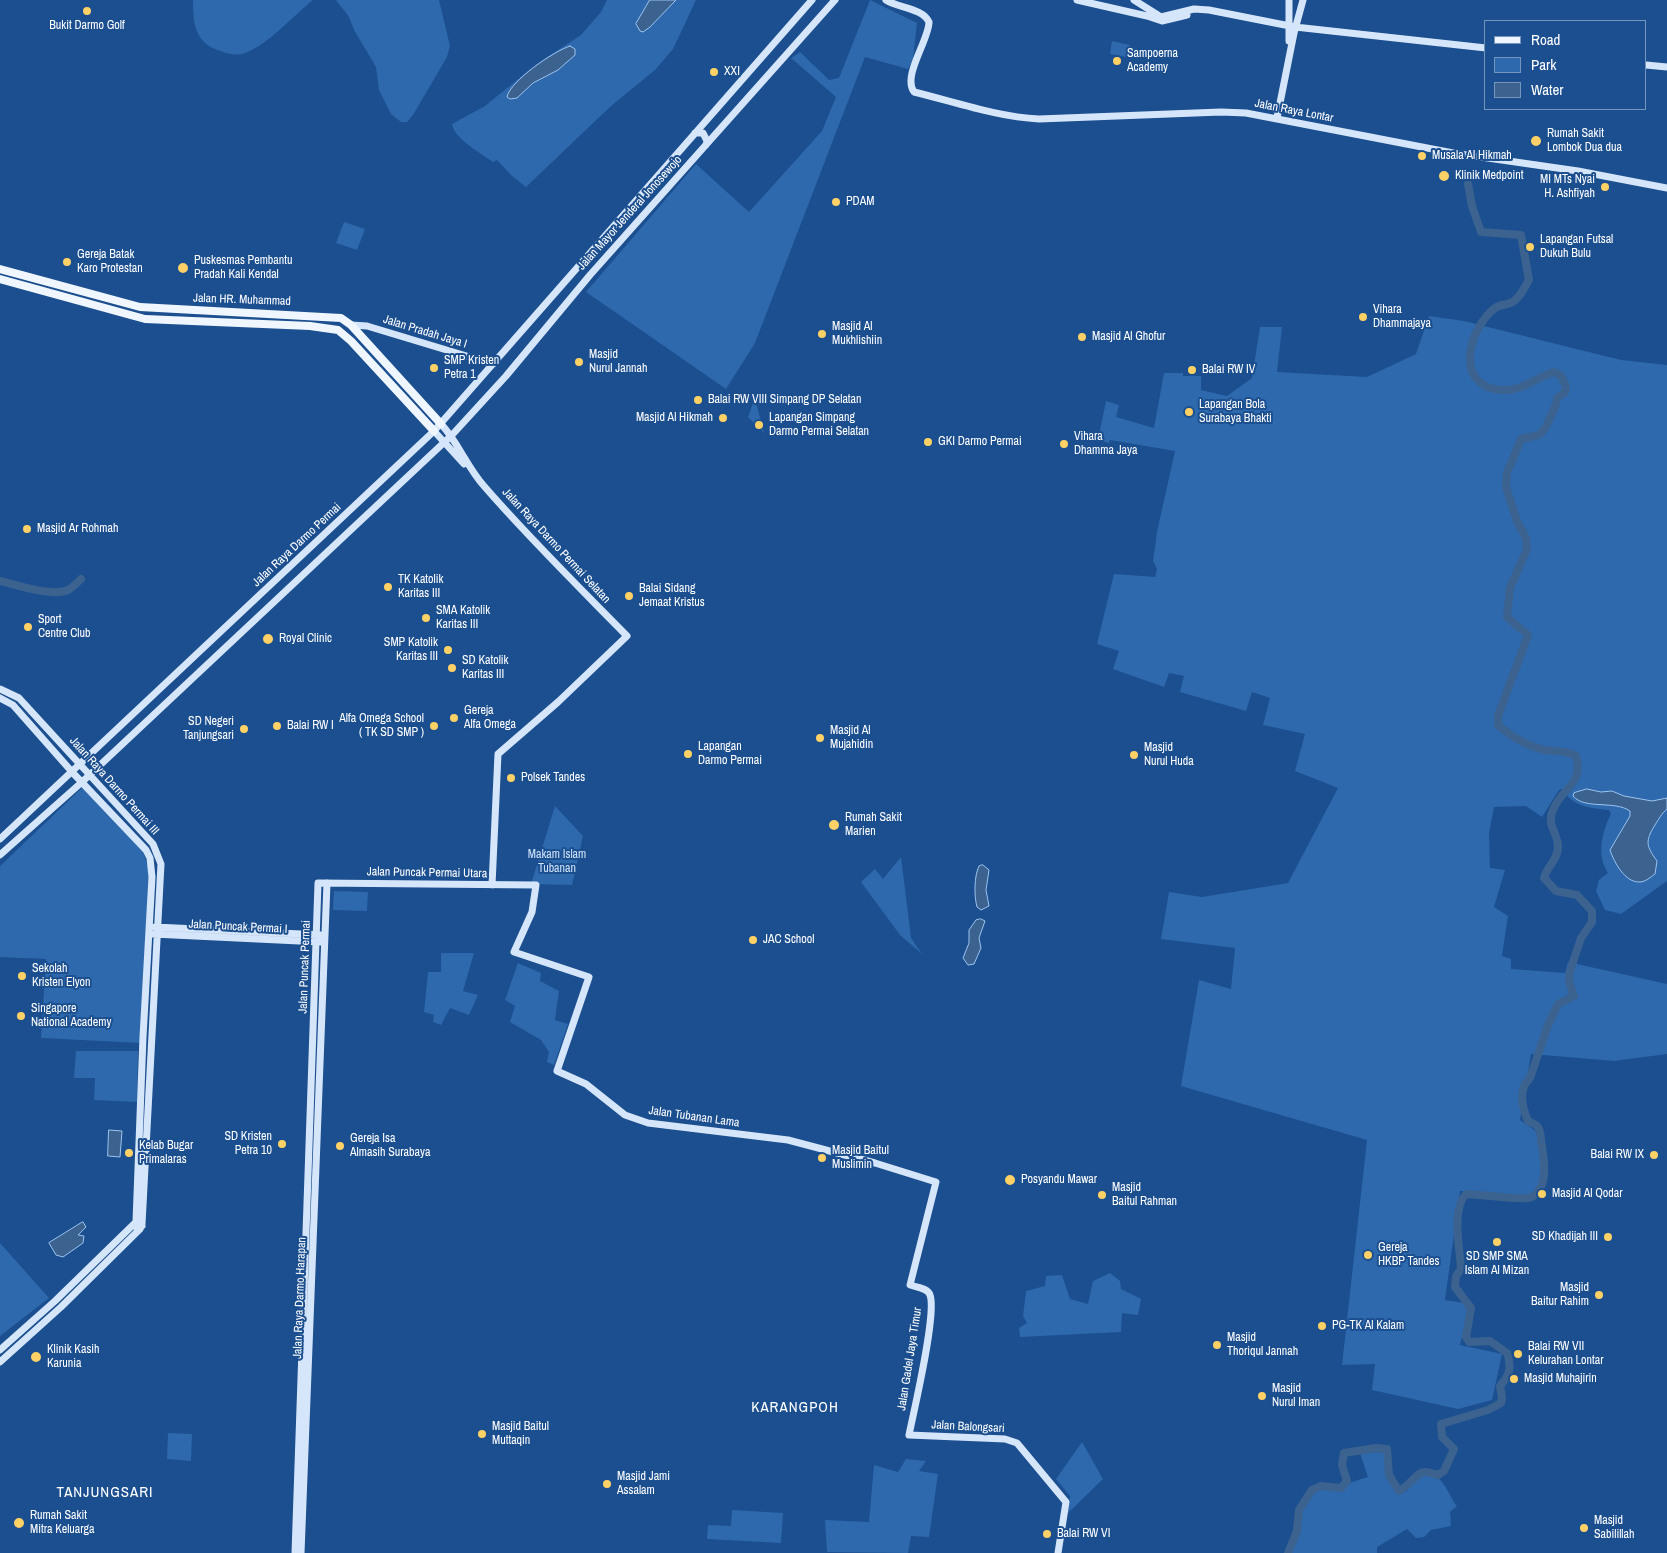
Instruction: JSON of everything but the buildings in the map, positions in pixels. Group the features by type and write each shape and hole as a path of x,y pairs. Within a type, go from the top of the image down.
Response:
{"main road":[{"name":"Jalan HR. Muhammad","path":"1,270 140,307 341,318 351,325 441,424"},
{"path":"0,280 1,270"},
{"path":"15,283 17,273"},
{"name":"Jalan HR. Muhammad","path":"0,280 145,319 310,326 338,330 351,341 434,431"},
{"path":"194,321 197,314 195,309"}],"street":[{"name":"Jalan Mayor Jenderal Jonosewojo","path":"434,431 812,0"},
{"name":"Jalan Mayor Jenderal Jonosewojo","path":"445,442 506,376 605,258 835,0"},
{"name":"Jalan Raya Lontar","path":"886,0 894,5 926,16 929,22 912,76 911,85 914,92 1028,118 1221,112 1275,118 1360,137 1452,153 1578,170 1667,188"},
{"path":"1077,0 1162,21 1198,10"},
{"path":"1134,0 1161,17 1198,10 1291,26 1484,48"},
{"path":"1289,0 1287,16 1291,26"},
{"path":"1275,118 1291,26 1303,0"},
{"path":"1267,21 1287,16"},
{"path":"1647,65 1667,67"},
{"path":"735,88 740,96 746,99"},
{"path":"695,133 703,133 707,141 706,145"},
{"path":"595,247 597,257 605,258"},
{"path":"573,273 580,276 582,285"},
{"name":"Jalan Pradah Jaya I","path":"351,325 367,326 493,364"},
{"name":"Jalan Raya Darmo Permai Selatan","path":"441,424 452,435 485,487 627,636 558,702 502,748 498,754 492,885"},
{"name":"Jalan Raya Darmo Permai Selatan","path":"434,431 472,469"},
{"name":"Jalan Raya Darmo Permai","path":"0,839 73,773 434,431"},
{"name":"Jalan Raya Darmo Permai","path":"0,855 82,782 445,442"},
{"path":"306,552 316,563"},
{"name":"Jalan Raya Darmo Permai III","path":"0,689 19,698 153,844 158,854 161,870 152,1044 138,1225"},
{"name":"Jalan Raya Darmo Permai III","path":"0,698 13,705 73,773 146,850 150,858 152,877 143,1044 138,1225"},
{"name":"Jalan Puncak Permai Utara","path":"318,883 536,885"},
{"name":"Jalan Puncak Permai","path":"313,1052 318,883"},
{"name":"Jalan Puncak Permai","path":"321,1044 327,883"},
{"name":"Jalan Tubanan Lama","path":"536,885 532,912 514,952 589,977 557,1071 586,1084 625,1115 648,1123 788,1140 875,1163 936,1182"},
{"name":"Jalan Puncak Permai I","path":"149,931 325,939"},
{"name":"Jalan Raya Darmo Harapan","path":"301,1553 321,1044"},
{"name":"Jalan Raya Darmo Harapan","path":"295,1553 313,1052"},
{"name":"Jalan Gadel Jaya Timur","path":"909,1435 929,1328 930,1297 926,1290 910,1285 936,1182"},
{"path":"0,1350 138,1225"},
{"path":"0,1362 61,1307 138,1225"},
{"path":"55,1301 61,1307"},
{"name":"Jalan Balongsari","path":"909,1435 1005,1439 1017,1443 1066,1502 1058,1553"}],"green space":[{"path":"193,0 313,0 260,45 251,51 235,54 215,49 208,45 199,35 194,22"},
{"path":"336,0 439,0 450,46 447,57 407,122 401,122 391,114 379,90 376,67 354,30 349,17"},
{"path":"607,0 696,0 673,49 655,70 611,106 526,187 497,160 493,162 463,140 454,130 452,124 485,106 538,63 581,35 601,12"},
{"path":"870,0 917,23 913,59 908,69 865,57 755,343 726,389 586,292 696,164 749,212 822,131 836,97 791,58 800,52 829,80 839,78"},
{"path":"1112,41 1130,45 1127,57 1110,54"},
{"path":"344,222 365,229 357,250 336,243"},
{"path":"1429,316 1464,321 1621,360 1667,365 1667,881 1621,914 1605,910 1596,891 1599,880 1608,873 1604,866 1601,851 1605,828 1611,814 1609,810 1582,806 1571,800 1562,789 1559,790 1542,817 1526,806 1494,807 1489,833 1490,868 1505,870 1494,907 1508,916 1502,956 1511,959 1511,969 1565,973 1568,962 1667,984 1667,1054 1614,1061 1531,1054 1520,1120 1536,1131 1546,1181 1529,1196 1460,1191 1445,1300 1470,1304 1460,1345 1502,1354 1492,1400 1458,1409 1372,1390 1375,1364 1342,1365 1367,1140 1181,1086 1199,980 1231,989 1235,948 1161,939 1169,892 1202,897 1288,883 1338,788 1295,771 1305,734 1263,725 1270,698 1252,692 1246,711 1180,692 1184,676 1169,673 1164,687 1113,669 1119,651 1097,644 1114,574 1155,577 1157,569 1153,561 1157,532 1175,451 1110,440 1109,443 1098,440 1106,401 1119,405 1116,417 1154,428 1164,373 1183,373 1183,376 1201,376 1201,390 1227,396 1252,378 1260,327 1282,327 1277,372 1367,377 1416,354"},
{"name":"Lapangan Simpang Darmo Permai Selatan","path":"753,403 757,406 764,433 748,417"},
{"path":"83,787 143,852 150,872 140,1043 41,1038 46,959 0,957 0,866"},
{"name":"Makam Islam Tubanan","path":"555,806 583,836 572,885 531,884"},
{"path":"901,857 911,938 922,954 900,935 861,882 875,869 883,879"},
{"path":"334,891 368,892 367,911 333,910"},
{"path":"441,953 474,953 463,991 478,995 469,1015 450,1008 441,1025 433,1022 434,1015 424,1012 428,972 441,972"},
{"path":"518,963 541,973 540,981 559,991 555,1020 568,1024 554,1065 547,1062 549,1052 541,1040 510,1022 515,1006 505,1000"},
{"path":"76,1051 138,1051 137,1102 94,1100 95,1078 74,1078"},
{"path":"0,1243 49,1298 0,1336"},
{"path":"1110,1273 1120,1281 1121,1289 1141,1299 1138,1315 1122,1313 1121,1332 1020,1337 1019,1328 1027,1323 1023,1316 1026,1291 1045,1286 1046,1276 1062,1275 1070,1299 1088,1304 1093,1281"},
{"path":"168,1433 192,1434 191,1461 167,1459"},
{"path":"1082,1442 1103,1479 1068,1513 1070,1496 1056,1479"},
{"path":"1384,1452 1387,1456 1386,1471 1395,1492 1406,1492 1420,1474 1434,1475 1443,1483 1457,1506 1450,1512 1451,1526 1431,1530 1424,1537 1416,1538 1407,1529 1377,1547 1377,1553 1292,1553 1302,1514 1314,1491 1326,1488 1343,1489 1349,1483 1368,1477 1360,1453"},
{"path":"906,1459 926,1461 919,1471 938,1474 929,1537 911,1536 908,1553 827,1552 825,1520 869,1522 874,1465 898,1472"},
{"path":"732,1510 783,1513 781,1543 707,1539 708,1525 731,1526"}],"water":[{"path":"650,0 676,0 643,32 640,31 636,24"},
{"path":"570,46 575,49 575,55 558,70 533,83 517,98 510,99 507,97 510,90 524,75 554,54"},
{"path":"1587,789 1601,792 1612,791 1624,796 1652,801 1667,798 1667,809 1655,825 1648,839 1649,847 1657,861 1655,874 1640,882 1630,879 1621,871 1610,850 1630,816 1630,811 1616,806 1585,803 1573,796 1574,793"},
{"path":"983,865 989,870 986,890 989,906 981,910 977,907 975,886 977,870 979,866"},
{"path":"981,919 985,921 979,938 981,948 974,964 968,965 963,958 969,943 969,930 976,920"},
{"path":"109,1130 122,1131 120,1157 108,1156"},
{"path":"83,1222 86,1227 78,1235 84,1236 83,1243 63,1257 56,1255 49,1243"}],"waterway":[{"path":"1288,1553 1297,1531 1299,1510 1312,1490 1321,1486 1341,1488 1347,1481 1342,1465 1344,1453 1376,1448 1387,1449 1389,1475 1399,1491 1422,1472 1438,1475 1444,1471 1454,1449 1442,1437 1441,1424 1488,1410 1501,1403 1500,1386 1506,1378 1510,1367 1507,1353 1490,1341 1469,1342 1466,1337 1471,1308 1455,1287 1456,1276 1461,1269 1458,1230 1459,1209 1461,1201 1466,1194 1528,1198 1537,1193 1541,1187 1544,1166 1540,1132 1537,1126 1528,1121 1524,1110 1522,1098 1524,1087 1530,1078 1548,1025 1558,1004 1574,996 1569,982 1570,971 1581,938 1592,922 1592,911 1577,895 1556,891 1544,878 1558,852 1551,815 1557,802 1575,780 1578,766 1576,756 1526,744 1498,725 1498,716 1528,635 1507,617 1510,588 1527,549 1526,538 1517,521 1506,487 1507,473 1521,439 1536,436 1542,432 1553,412 1557,398 1565,392 1566,386 1561,376 1554,372 1521,387 1508,390 1485,386 1476,378 1471,367 1470,355 1478,329 1495,308 1516,299 1529,280 1521,235 1481,232 1472,206 1468,184"},
{"path":"0,581 34,590 61,592 68,590 81,579"}],"place":[{"name":"Bukit Darmo Golf","path":"87,11"},
{"name":"Sampoerna Academy","path":"1117,61"},
{"name":"XXI","path":"714,72"},
{"name":"Rumah Sakit Lombok Dua dua","path":"1536,141"},
{"name":"Musala Al Hikmah","path":"1422,156"},
{"name":"Klinik Medpoint","path":"1444,176"},
{"name":"MI MTs Nyai H. Ashfiyah","path":"1605,187"},
{"name":"PDAM","path":"836,202"},
{"name":"Lapangan Futsal Dukuh Bulu","path":"1530,247"},
{"name":"Gereja Batak Karo Protestan","path":"67,262"},
{"name":"Puskesmas Pembantu Pradah Kali Kendal","path":"183,268"},
{"name":"Vihara Dhammajaya","path":"1363,317"},
{"name":"Masjid Al Mukhlishiin","path":"822,334"},
{"name":"Masjid Al Ghofur","path":"1082,337"},
{"name":"Masjid Nurul Jannah","path":"579,362"},
{"name":"SMP Kristen Petra 1","path":"434,368"},
{"name":"Balai RW IV","path":"1192,370"},
{"name":"Balai RW VIII Simpang DP Selatan","path":"698,400"},
{"name":"Lapangan Bola Surabaya Bhakti","path":"1189,412"},
{"name":"Masjid Al Hikmah","path":"723,418"},
{"name":"Lapangan Simpang Darmo Permai Selatan","path":"759,425"},
{"name":"GKI Darmo Permai","path":"928,442"},
{"name":"Vihara Dhamma Jaya","path":"1064,444"},
{"name":"Masjid Ar Rohmah","path":"27,529"},
{"name":"TK Katolik Karitas III","path":"388,587"},
{"name":"Balai Sidang Jemaat Kristus","path":"629,596"},
{"name":"SMA Katolik Karitas III","path":"426,618"},
{"name":"Sport Centre Club","path":"28,627"},
{"name":"Royal Clinic","path":"268,639"},
{"name":"SMP Katolik Karitas III","path":"448,650"},
{"name":"SD Katolik Karitas III","path":"452,668"},
{"name":"Gereja Alfa Omega","path":"454,718"},
{"name":"Balai RW I","path":"277,726"},
{"name":"Alfa Omega School ( TK SD SMP )","path":"434,726"},
{"name":"SD Negeri Tanjungsari","path":"244,729"},
{"name":"Masjid Al Mujahidin","path":"820,738"},
{"name":"Lapangan Darmo Permai","path":"688,754"},
{"name":"Masjid Nurul Huda","path":"1134,755"},
{"name":"Polsek Tandes","path":"511,778"},
{"name":"Rumah Sakit Marien","path":"834,825"},
{"name":"JAC School","path":"753,940"},
{"name":"Sekolah Kristen Elyon","path":"22,976"},
{"name":"Singapore National Academy","path":"21,1016"},
{"name":"SD Kristen Petra 10","path":"282,1144"},
{"name":"Gereja Isa Almasih Surabaya","path":"340,1146"},
{"name":"Kelab Bugar Primalaras","path":"129,1153"},
{"name":"Balai RW IX","path":"1654,1155"},
{"name":"Masjid Baitul Muslimin","path":"822,1158"},
{"name":"Posyandu Mawar","path":"1010,1180"},
{"name":"Masjid Al Qodar","path":"1542,1194"},
{"name":"Masjid Baitul Rahman","path":"1102,1195"},
{"name":"SD Khadijah III","path":"1608,1237"},
{"name":"SD SMP SMA Islam Al Mizan","path":"1497,1242"},
{"name":"Gereja HKBP Tandes","path":"1368,1255"},
{"name":"Masjid Baitur Rahim","path":"1599,1295"},
{"name":"PG-TK Al Kalam","path":"1322,1326"},
{"name":"Masjid Thoriqul Jannah","path":"1217,1345"},
{"name":"Balai RW VII Kelurahan Lontar","path":"1518,1354"},
{"name":"Klinik Kasih Karunia","path":"36,1357"},
{"name":"Masjid Muhajirin","path":"1514,1379"},
{"name":"Masjid Nurul Iman","path":"1262,1396"},
{"name":"Masjid Baitul Muttaqin","path":"482,1434"},
{"name":"Masjid Jami Assalam","path":"607,1484"},
{"name":"Rumah Sakit Mitra Keluarga","path":"19,1523"},
{"name":"Masjid Sabilillah","path":"1584,1528"},
{"name":"Balai RW VI","path":"1047,1534"}],"district":[{"name":"KARANGPOH","path":"795,1408"},
{"name":"TANJUNGSARI","path":"105,1493"}]}
